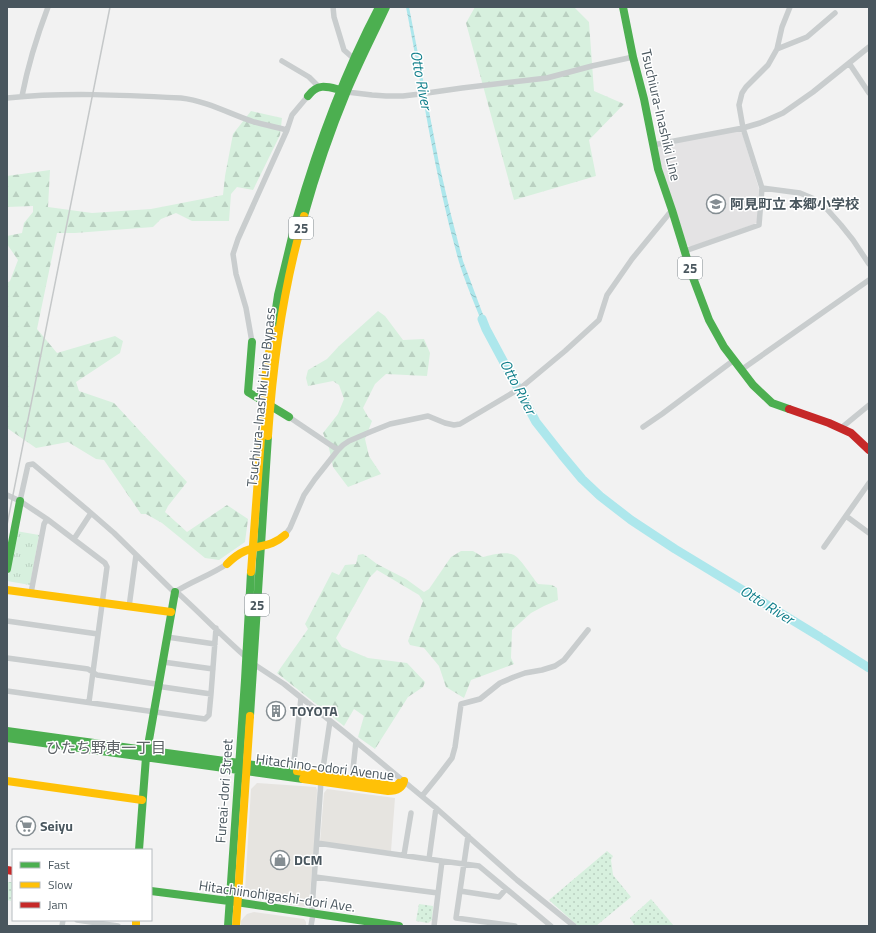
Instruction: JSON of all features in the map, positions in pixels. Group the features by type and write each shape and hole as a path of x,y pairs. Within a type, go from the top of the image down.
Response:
{"main road":[{"name":"Tsuchiura-Inashiki Line Bypass","path":"246,657 252,549 267,403 285,294 298,239 353,58 379,7"},
{"name":"Tsuchiura-Inashiki Line Bypass","path":"343,91 386,7"},
{"name":"Tsuchiura-Inashiki Line","path":"623,7 658,169 692,275 709,320 724,348 753,385 772,403 829,422 851,433 869,450"},
{"path":"308,96 319,87 343,91"},
{"path":"252,342 248,390 251,394 289,417"},
{"name":"Tsuchiura-Inashiki Line Bypass","path":"252,663 264,498 267,403"},
{"path":"7,569 20,501"},
{"path":"227,564 240,553 275,543 285,535"},
{"path":"7,590 171,612"},
{"path":"139,849 147,754 175,592"},
{"name":"Fureai-dori Street","path":"242,767 246,657"},
{"name":"Fureai-dori Street","path":"228,926 233,902 242,767 252,663"},
{"name":"Hitachino-odori Avenue","path":"7,731 147,754"},
{"name":"Hitachino-odori Avenue","path":"7,738 147,754 322,778 392,791 397,791 400,789 404,782"},
{"name":"Hitachino-odori Avenue","path":"242,767 293,770 322,778 352,779 393,786 397,786 404,782"},
{"path":"7,781 142,800"},
{"name":"Hitachiinohigashi-dori Ave.","path":"152,891 399,926"},
{"name":"Fureai-dori Street","path":"233,902 236,926"}],"street":[{"path":"22,96 36,40 48,7"},
{"path":"333,7 334,17 344,50 353,58"},
{"path":"685,251 759,225 762,188 743,128 739,105 742,93 746,87 768,65 777,49 782,28 790,7"},
{"path":"777,49 807,37 835,13"},
{"path":"653,145 743,128 760,123 783,113 813,92 869,47"},
{"path":"343,91 372,95 403,96 547,78 634,57"},
{"path":"282,61 309,77 319,87"},
{"path":"849,63 869,93"},
{"path":"7,98 22,96 93,94 188,98 255,122 287,130"},
{"path":"252,342 246,308 236,274 233,254 238,239 287,130 292,115 308,96"},
{"path":"762,188 800,193 812,198 825,207 853,240 869,264"},
{"path":"285,535 294,520 304,495 338,450 349,441 390,424 428,416 445,423 454,425 460,424 521,387 565,351 599,320 607,295 632,259 672,210"},
{"path":"741,370 869,280"},
{"path":"643,427 734,360"},
{"path":"841,428 869,405"},
{"path":"289,417 338,450"},
{"path":"20,501 28,465 32,464 91,513 173,591 180,594 246,657"},
{"path":"824,546 869,483"},
{"path":"7,495 20,501 47,519 106,563 107,567 88,702"},
{"path":"74,539 91,513"},
{"path":"846,516 869,533"},
{"path":"30,593 44,524 47,519"},
{"path":"129,607 136,555"},
{"path":"175,592 186,585 217,571 227,564"},
{"path":"7,621 98,634"},
{"path":"7,691 205,719 209,715 212,694 216,628"},
{"path":"422,796 452,758 461,704 480,699 500,683 514,677 555,666 564,660 588,630"},
{"path":"167,637 215,644"},
{"path":"7,658 88,669 97,675 212,694"},
{"path":"163,662 213,669"},
{"path":"252,663 284,684 356,741 436,808 517,880 574,926"},
{"path":"293,770 301,698"},
{"path":"311,926 322,778 330,721"},
{"path":"352,779 356,741"},
{"path":"429,859 436,808"},
{"path":"404,856 411,813"},
{"path":"468,836 456,918 498,925 515,926"},
{"path":"317,843 479,866 543,924 551,926"},
{"path":"434,926 442,861"},
{"path":"315,877 438,893"},
{"path":"460,890 499,896 506,889"},
{"path":"84,921 118,926"}],"shaded area":[{"name":"阿見町立 本郷小学校","path":"736,130 742,133 759,189 757,223 690,247 687,245 656,147"},
{"path":"257,783 316,787 316,826 309,904 305,907 253,899 245,890 251,789"},
{"path":"327,789 395,798 391,851 320,842 324,793"},
{"path":"254,912 304,919 306,926 241,926 241,921 244,917 247,914"}],"green space":[{"path":"475,7 574,7 589,22 594,91 624,104 589,140 596,176 514,200 466,23"},
{"path":"251,111 282,118 280,135 253,190 237,187 231,194 229,221 192,221 176,213 161,219 153,227 57,233 37,329 57,353 115,336 123,341 120,353 76,382 79,391 114,403 187,482 165,512 187,532 227,505 248,519 245,542 219,560 205,558 162,523 146,514 141,514 104,460 96,459 68,442 36,448 7,428 7,283 10,281 18,260 7,244 7,236 22,233 24,223 33,212 33,206 7,207 7,176 50,170 48,207 92,213 151,209 223,195 233,134"},
{"path":"378,311 385,316 403,340 424,339 430,353 427,376 386,374 375,384 363,408 372,421 365,439 369,456 381,474 348,487 333,467 329,448 323,433 338,414 344,399 339,385 333,381 308,386 306,378 308,370 327,359 339,346"},
{"path":"16,531 39,535 30,585 7,581"},
{"path":"461,551 473,551 483,557 503,553 514,555 538,584 552,585 557,588 558,600 531,613 512,630 511,658 514,664 471,680 464,698 446,687 439,666 424,648 410,645 408,641 423,601 419,595 377,570 370,577 336,638 342,647 368,658 407,663 425,682 423,687 408,697 375,749 358,737 364,716 354,709 344,726 277,673 308,629 305,624 332,572 339,575 345,565 356,564 358,555 363,554 377,564 406,579 424,592 429,589 451,557"},
{"path":"607,851 613,856 611,860 613,875 631,897 596,926 578,926 549,900"},
{"path":"7,882 12,882 11,901 7,900"},
{"path":"651,899 674,926 635,926 630,918"},
{"path":"419,904 433,906 432,920 428,923 416,921"}],"water":[{"path":"406,7 409,7 439,163 450,211 463,261 488,328 485,330 459,262 443,199"}],"waterway":[{"name":"Otto River","path":"482,319 536,422 582,479 600,496 631,520 675,549 820,637"},
{"name":"Otto River","path":"823,639 869,668"}],"railway":[{"path":"7,525 110,7"}],"traffic: fast":[{"path":"297,217 323,136 343,84 379,7"},
{"path":"304,216 313,184 341,106 356,70 386,7"},
{"path":"623,7 658,169 692,275 709,320 724,347 753,385 772,403 789,409"},
{"path":"308,96 316,88 321,87 330,87 345,91"},
{"path":"273,329 278,295 293,233"},
{"path":"252,342 248,392 289,417"},
{"path":"250,716 268,436"},
{"path":"7,569 20,501"},
{"path":"228,926 251,572"},
{"path":"139,849 146,757 175,592"},
{"path":"7,731 297,771"},
{"path":"7,738 303,779"},
{"path":"152,891 399,926"}],"traffic: slow":[{"path":"268,436 280,325 290,270 304,216"},
{"path":"251,572 266,371 273,329"},
{"path":"227,564 242,552 270,544 285,535"},
{"path":"7,590 171,612"},
{"path":"236,926 250,716"},
{"path":"297,771 393,786 397,786 399,783"},
{"path":"303,779 388,791 398,789 402,786 404,781"},
{"path":"7,781 142,800"},
{"path":"136,921 136,926"}],"traffic: jam":[{"path":"789,409 829,423 851,433 869,450"},
{"path":"7,870 12,871"}],"place":[{"name":"阿見町立 本郷小学校","path":"716,204"},
{"name":"TOYOTA","path":"276,711"},
{"name":"Seiyu","path":"26,826"},
{"name":"DCM","path":"280,860"}],"district":[{"name":"ひたち野東一丁目","path":"106,748"}]}
